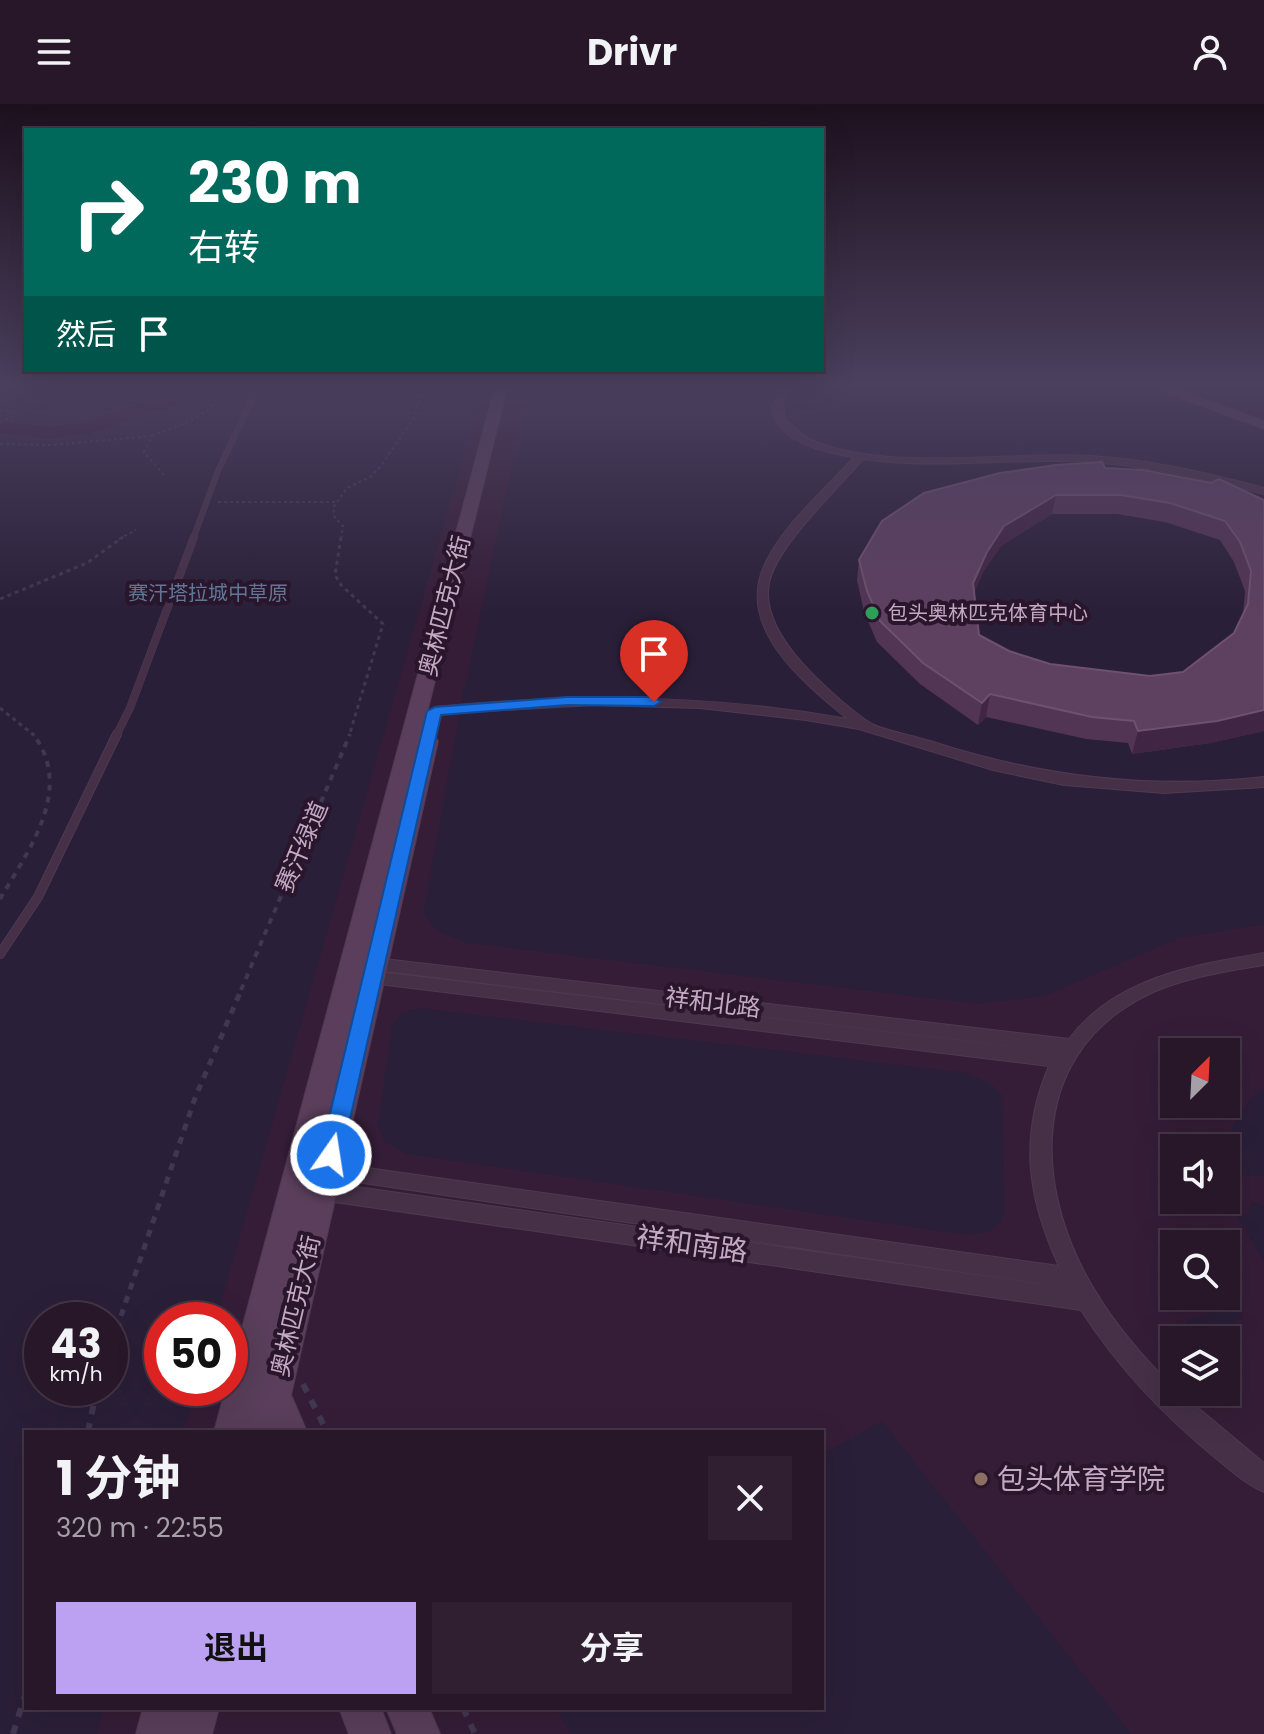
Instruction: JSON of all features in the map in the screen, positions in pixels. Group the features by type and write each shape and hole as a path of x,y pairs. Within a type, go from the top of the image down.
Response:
{"main road":[{"name":"奥林匹克大街","path":"240,1423 269,1351 325,1181 363,969 484,460"},
{"name":"奥林匹克大街","path":"269,1351 298,1177 363,969 435,711 493,460"},
{"path":"269,1351 274,1396 288,1430"},
{"name":"奥林匹克大街","path":"266,1430 274,1396"},
{"path":"157,1734 163,1710"},
{"path":"191,1734 197,1710"},
{"path":"361,1710 370,1734"},
{"path":"408,1710 419,1734"}],"street":[{"path":"857,460 773,559 761,597 768,626 788,658 868,728"},
{"path":"913,460 973,460"},
{"path":"1106,460 1159,466 1264,491"},
{"path":"435,711 499,704 628,700 722,705 801,714 868,728 998,767 1080,782 1150,788 1221,788 1264,782"},
{"path":"1264,959 1216,965 1158,982 1111,1007 1066,1053 1048,1085 1041,1110 1038,1166 1053,1230 1088,1301 1142,1372 1177,1408 1264,1479"},
{"name":"祥和北路","path":"363,969 1066,1053"},
{"name":"祥和南路","path":"298,1177 1088,1301"},
{"name":"祥和南路","path":"325,1181 1075,1278"}],"lane":[{"path":"0,954 38,897 130,708 206,502 225,460"}],"path":[{"path":"151,460 165,476"},
{"path":"206,502 336,502 347,488 370,477 385,460"},
{"name":"赛汗绿道","path":"126,1302 195,1098 349,736 383,624 341,585 335,575 343,526 335,518 333,508 336,502"},
{"path":"0,599 87,563 115,541 136,530"},
{"path":"0,708 35,736 44,754 50,792 45,820 0,899"},
{"path":"269,1351 326,1430"},
{"path":"88,1430 93,1406"},
{"path":"13,1734 24,1698"},
{"path":"464,1710 475,1734"}],"green space":[{"name":"赛汗塔拉城中草原","path":"0,460 462,460 221,1302 144,1302 144,1406 191,1406 185,1430 24,1430 24,1710 103,1710 97,1734 0,1734"},
{"name":"包头奥林匹克体育中心","path":"513,460 1264,460 1264,924 1179,938 1044,996 979,1004 467,943 437,931 423,913 463,695"},
{"path":"419,1008 968,1073 990,1084 1002,1095 1005,1209 1001,1223 988,1232 966,1235 406,1154 384,1141 378,1125 392,1025 402,1012"},
{"path":"1261,1089 1264,1090 1264,1176 1245,1176 1240,1172 1240,1134 1230,1134 1246,1104"},
{"path":"1252,1202 1264,1206 1264,1261 1237,1217 1248,1212"},
{"path":"1220,1310 1237,1310 1244,1318 1225,1326 1190,1326 1186,1321"},
{"path":"882,1421 1131,1734 570,1734 558,1710 824,1710 824,1454"}],"building":[{"path":"1102,462 1105,468 1143,470 1211,483 1219,479 1264,500 1264,710 1217,721 1138,731 1134,721 1092,717 990,694 982,703 923,663 880,621 867,591 859,560 882,521 924,493 1000,473","holes":["1056,495 1121,495 1170,503 1225,521 1240,542 1251,571 1248,604 1234,633 1183,672 1150,676 1050,664 1009,651 979,635 973,583 987,552 1004,526"]}],"place":[{"name":"包头奥林匹克体育中心","path":"872,613"},
{"name":"包头体育学院","path":"981,1479"}],"route":[{"path":"331,1155 435,711 567,701 654,702"}]}
